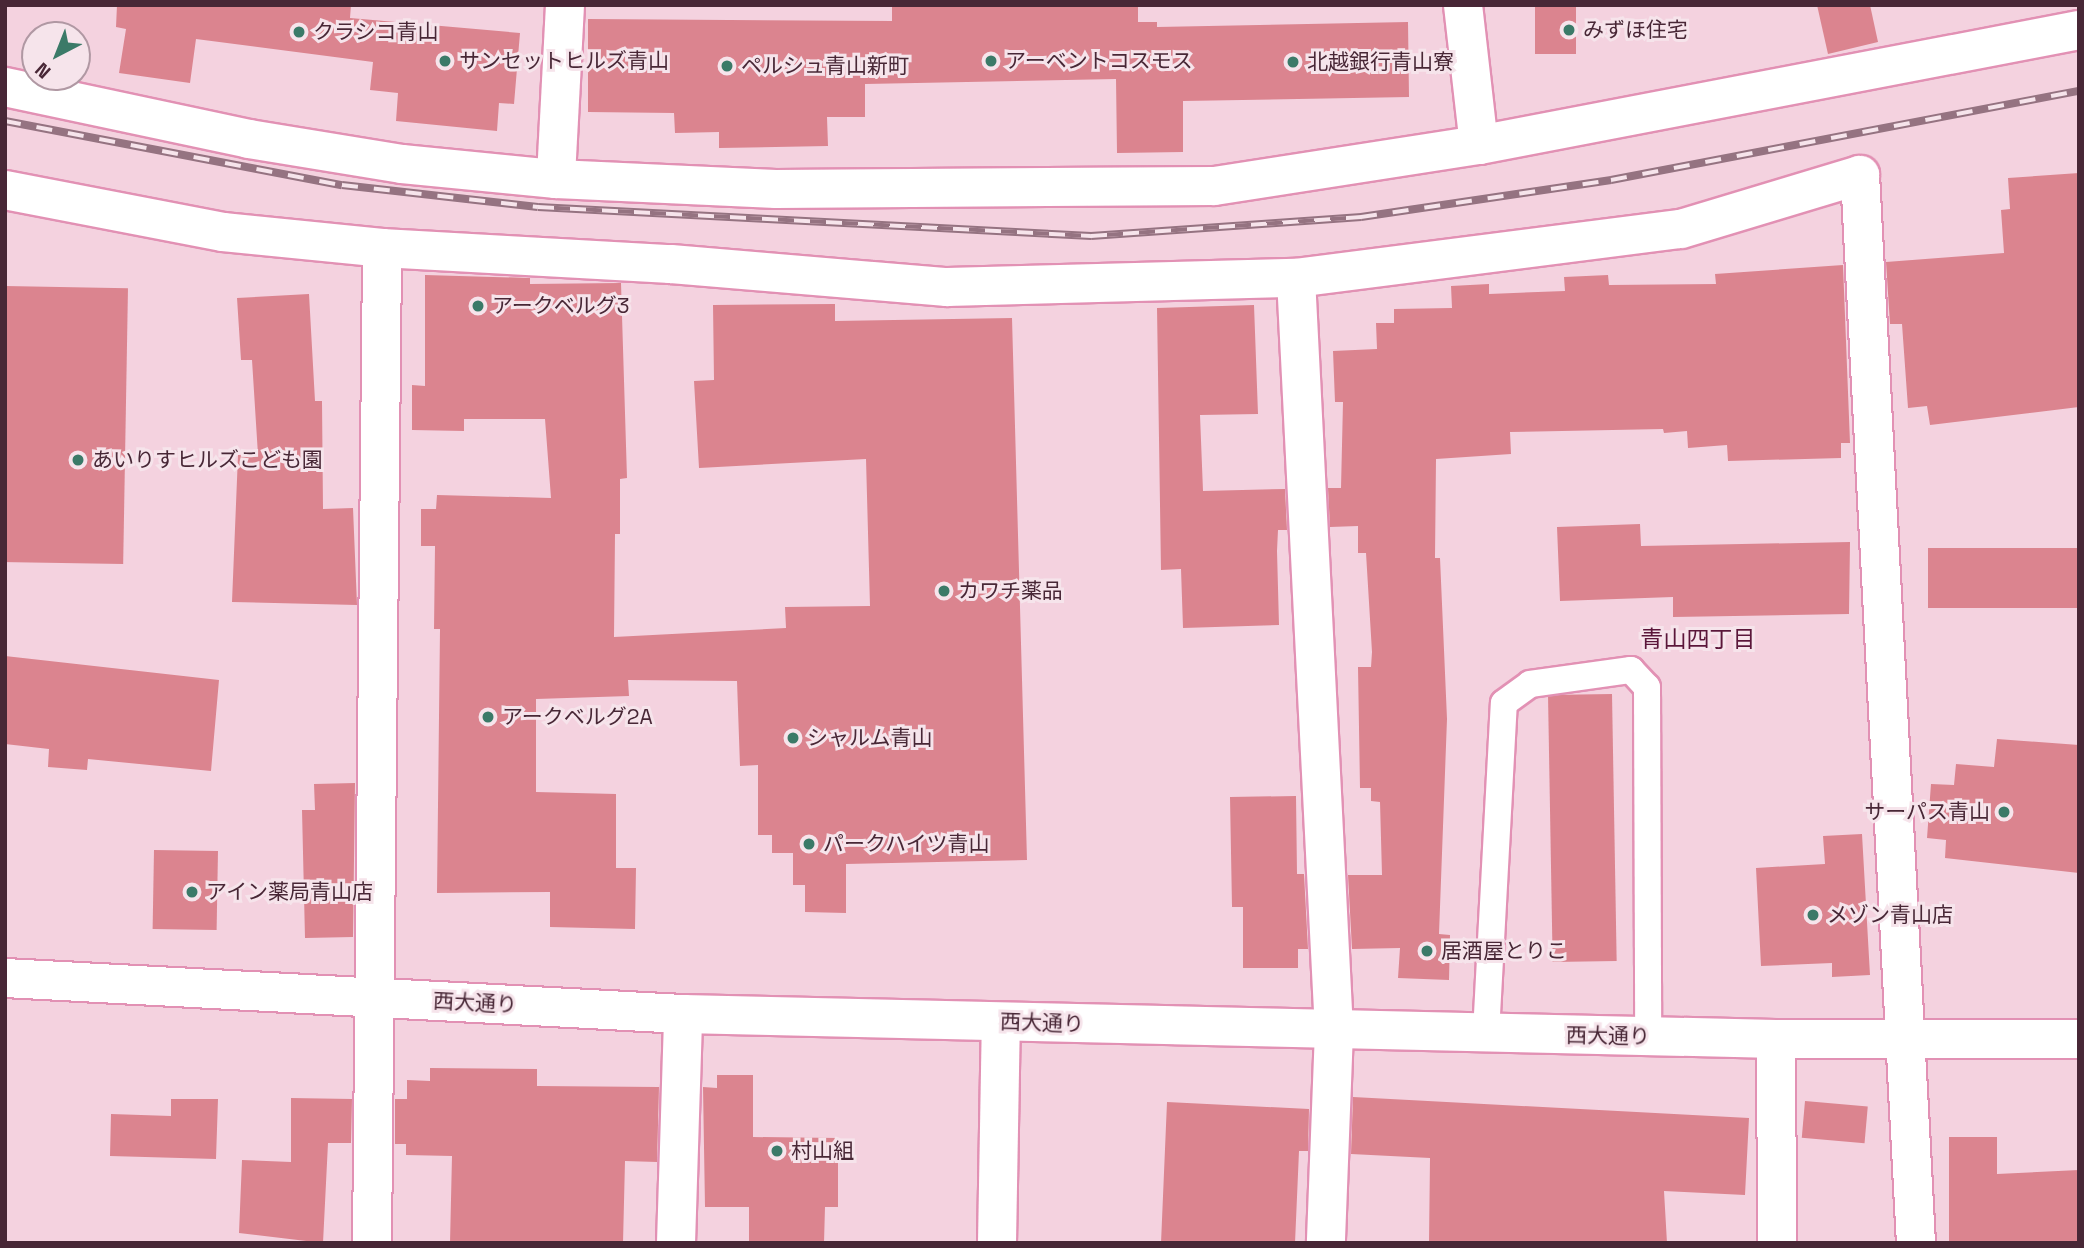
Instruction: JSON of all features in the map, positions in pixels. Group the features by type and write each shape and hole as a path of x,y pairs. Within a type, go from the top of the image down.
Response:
{"street":[{"path":"556,180 565,5"},
{"path":"1462,5 1479,145"},
{"path":"5,86 249,139 402,164 556,180 776,189 1214,186 1479,145 2079,30"},
{"path":"5,190 223,232 382,248 671,264 947,287 1296,278 1681,229 1860,175 1903,1041 1916,1243"},
{"path":"372,1243 378,998 382,248"},
{"path":"1296,278 1334,1031 1326,1243"},
{"name":"西大通り","path":"5,978 682,1014 1648,1037 1903,1041 2079,1039"},
{"path":"676,1243 682,1014"},
{"path":"998,1243 1001,1022"},
{"path":"1776,1039 1777,1243"}],"lane":[{"path":"1486,1033 1504,703 1530,684 1631,670 1647,687 1648,1037"}],"building":[{"path":"117,5 351,5 350,18 520,33 514,104 499,103 497,131 396,121 398,93 370,90 373,62 196,39 190,83 119,73 126,29 116,27"},
{"path":"1138,5 1138,22 1157,22 1157,27 1408,22 1409,97 1183,101 1183,152 1117,153 1116,79 865,84 865,117 827,117 828,146 719,148 719,132 675,133 674,113 588,112 588,19 892,21 892,7"},
{"path":"1535,5 1576,5 1576,54 1535,54"},
{"path":"1817,5 1870,5 1878,42 1828,54"},
{"path":"2079,173 2079,407 1930,425 1927,406 1908,408 1902,324 1890,324 1886,262 2004,253 2001,210 2010,209 2008,178"},
{"path":"1843,265 1850,443 1841,443 1841,458 1728,461 1727,445 1688,448 1687,431 1664,433 1663,429 1510,432 1511,454 1436,459 1435,558 1440,558 1447,719 1439,934 1450,935 1449,980 1398,978 1400,948 1352,949 1348,875 1382,875 1380,802 1371,801 1371,788 1360,788 1358,667 1371,667 1372,652 1366,553 1358,553 1358,526 1330,527 1328,488 1341,488 1343,402 1335,402 1333,351 1377,349 1376,323 1394,323 1394,309 1452,308 1451,286 1489,284 1489,294 1565,291 1564,277 1608,275 1609,285 1716,284 1715,274"},
{"path":"425,275 530,278 530,284 621,283 627,478 620,479 620,534 615,534 614,637 786,628 785,607 870,606 866,459 699,468 694,381 714,380 713,305 835,304 835,321 1012,318 1027,860 846,864 846,913 805,912 805,885 793,885 793,853 772,853 772,835 758,835 758,765 740,766 737,681 628,680 629,696 536,699 536,792 616,794 616,868 636,868 635,929 550,927 550,892 437,893 440,629 434,629 435,546 421,546 421,509 436,509 437,495 551,498 545,419 464,419 464,431 412,430 412,385 425,386"},
{"path":"5,286 128,288 123,564 5,562"},
{"path":"309,294 315,401 322,401 323,509 353,508 357,605 232,602 238,455 258,455 252,360 241,360 237,298"},
{"path":"1254,305 1258,414 1200,415 1203,491 1285,489 1287,530 1278,530 1277,551 1279,625 1183,628 1181,569 1161,570 1157,308"},
{"path":"1640,524 1641,546 1850,542 1849,614 1673,617 1673,597 1560,601 1557,527"},
{"path":"1928,548 2079,548 2079,608 1928,608"},
{"path":"5,656 219,680 211,771 88,759 87,770 48,767 49,749 5,744"},
{"path":"1612,694 1617,961 1553,962 1548,695"},
{"name":"サーパス青山","path":"1997,739 2079,745 2079,873 1945,858 1946,840 1927,838 1931,784 1954,785 1956,764 1994,767"},
{"path":"355,783 353,937 305,938 302,810 315,810 314,784"},
{"path":"1296,796 1297,874 1304,874 1308,949 1298,949 1298,968 1243,968 1243,907 1232,907 1230,797"},
{"name":"メゾン青山店","path":"1862,834 1870,975 1832,977 1832,963 1761,966 1756,868 1825,864 1823,836"},
{"path":"154,850 218,851 217,930 153,929"},
{"path":"430,1068 537,1069 537,1086 659,1087 657,1162 625,1161 623,1243 450,1243 452,1156 406,1155 406,1144 395,1144 395,1099 407,1099 407,1080 430,1081"},
{"name":"村山組","path":"717,1075 753,1075 753,1137 838,1138 838,1207 825,1207 824,1243 749,1243 749,1207 705,1207 703,1087 717,1088"},
{"path":"1353,1097 1749,1118 1745,1195 1664,1191 1667,1243 1429,1243 1430,1158 1351,1154"},
{"path":"291,1098 352,1099 351,1143 328,1143 323,1243 239,1233 242,1160 291,1162"},
{"path":"171,1099 218,1099 216,1159 110,1156 111,1114 171,1116"},
{"path":"1805,1101 1868,1106 1865,1143 1802,1138"},
{"path":"1167,1102 1309,1109 1308,1151 1299,1151 1295,1243 1161,1243"},
{"path":"1949,1137 1997,1137 1997,1174 2079,1170 2079,1243 1949,1243"}],"railway":[{"path":"5,121 342,185 538,207 1091,236 1361,217 1611,180 2079,91"}],"place":[{"name":"みずほ住宅","path":"1569,30"},
{"name":"クラシコ青山","path":"299,32"},
{"name":"サンセットヒルズ青山","path":"445,61"},
{"name":"アーベントコスモス","path":"991,61"},
{"name":"北越銀行青山寮","path":"1293,62"},
{"name":"ペルシュ青山新町","path":"727,66"},
{"name":"アークベルグ3","path":"478,306"},
{"name":"あいりすヒルズこども園","path":"78,460"},
{"name":"カワチ薬品","path":"944,591"},
{"name":"アークベルグ2A","path":"488,717"},
{"name":"シャルム青山","path":"793,738"},
{"name":"サーパス青山","path":"2004,812"},
{"name":"パークハイツ青山","path":"809,844"},
{"name":"アイン薬局青山店","path":"192,892"},
{"name":"メゾン青山店","path":"1813,915"},
{"name":"居酒屋とりこ","path":"1427,951"},
{"name":"村山組","path":"777,1151"}],"district":[{"name":"青山四丁目","path":"1698,639"}]}
